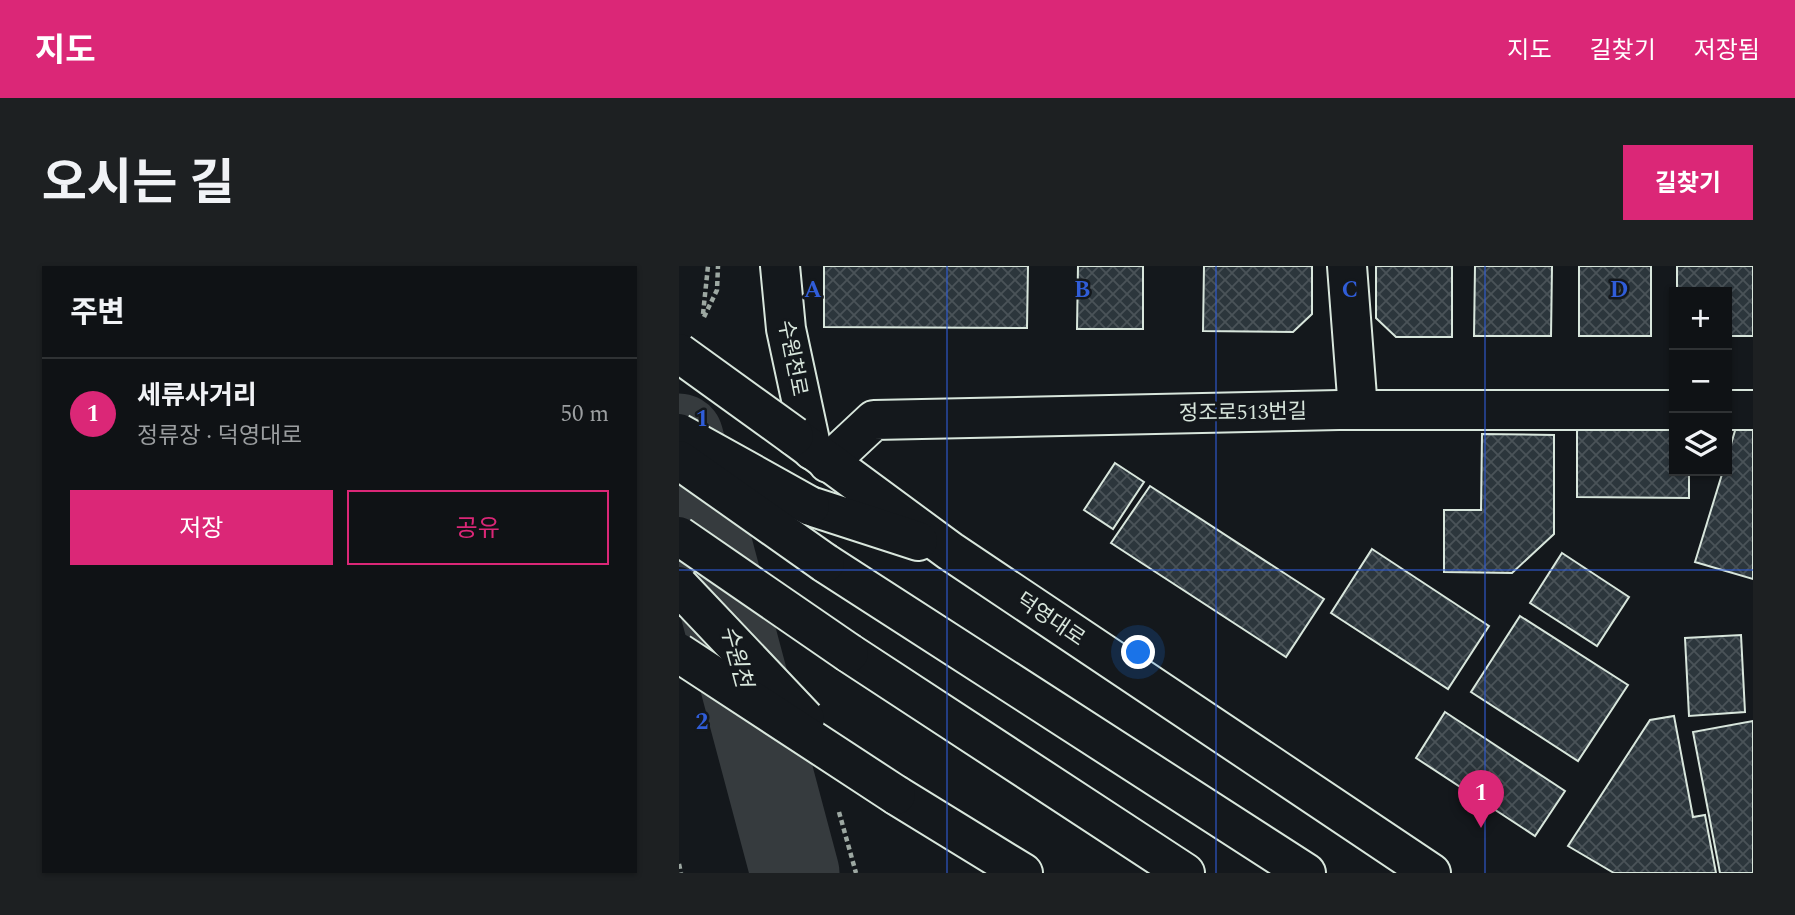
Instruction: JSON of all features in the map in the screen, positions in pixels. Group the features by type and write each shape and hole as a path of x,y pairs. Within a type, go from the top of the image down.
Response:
{"main road":[{"name":"수원천로","path":"780,266 786,329 811,449"},
{"path":"1347,266 1358,410"},
{"name":"덕영대로","path":"679,353 950,551 1431,873"},
{"name":"정조로513번길","path":"811,449 874,420 1358,410 1669,410"},
{"path":"1732,410 1753,411"},
{"path":"679,433 810,506 950,551"},
{"path":"679,460 825,563 1306,873"},
{"path":"679,536 849,653 1185,873"},
{"path":"679,586 854,770"},
{"path":"679,653 854,770 1022,873"}],"path":[{"path":"702,321 717,290 718,266"},
{"path":"679,864 681,873"}],"building":[{"path":"824,266 1028,266 1027,328 824,327"},
{"path":"1078,266 1143,266 1143,329 1077,329"},
{"path":"1204,266 1312,266 1312,314 1293,332 1203,331"},
{"path":"1376,266 1452,266 1452,337 1396,337 1376,318"},
{"path":"1475,266 1552,266 1551,336 1474,336"},
{"path":"1579,266 1651,266 1651,336 1579,336"},
{"path":"1677,266 1753,266 1753,336 1732,336 1732,287 1677,287"},
{"path":"1739,417 1753,421 1753,579 1695,562 1721,476 1732,476 1732,441"},
{"path":"1577,426 1669,426 1669,476 1689,476 1689,498 1577,497"},
{"path":"1482,434 1554,435 1554,534 1512,573 1444,572 1444,510 1481,510"},
{"path":"1115,463 1144,482 1113,529 1084,510"},
{"path":"1150,486 1324,599 1286,657 1111,543"},
{"path":"1372,549 1489,626 1448,689 1331,613"},
{"path":"1562,553 1629,597 1597,646 1530,603"},
{"path":"1520,616 1628,685 1578,761 1471,692"},
{"path":"1741,635 1745,712 1689,716 1685,638"},
{"path":"1445,712 1565,791 1535,836 1416,758"},
{"path":"1674,716 1693,817 1705,815 1716,873 1614,873 1568,846 1650,720"},
{"path":"1753,721 1753,873 1720,873 1693,732"}],"waterway":[{"name":"수원천","path":"679,438 795,873"}],"place":[{"name":"세류사거리","path":"1481,828"}]}
